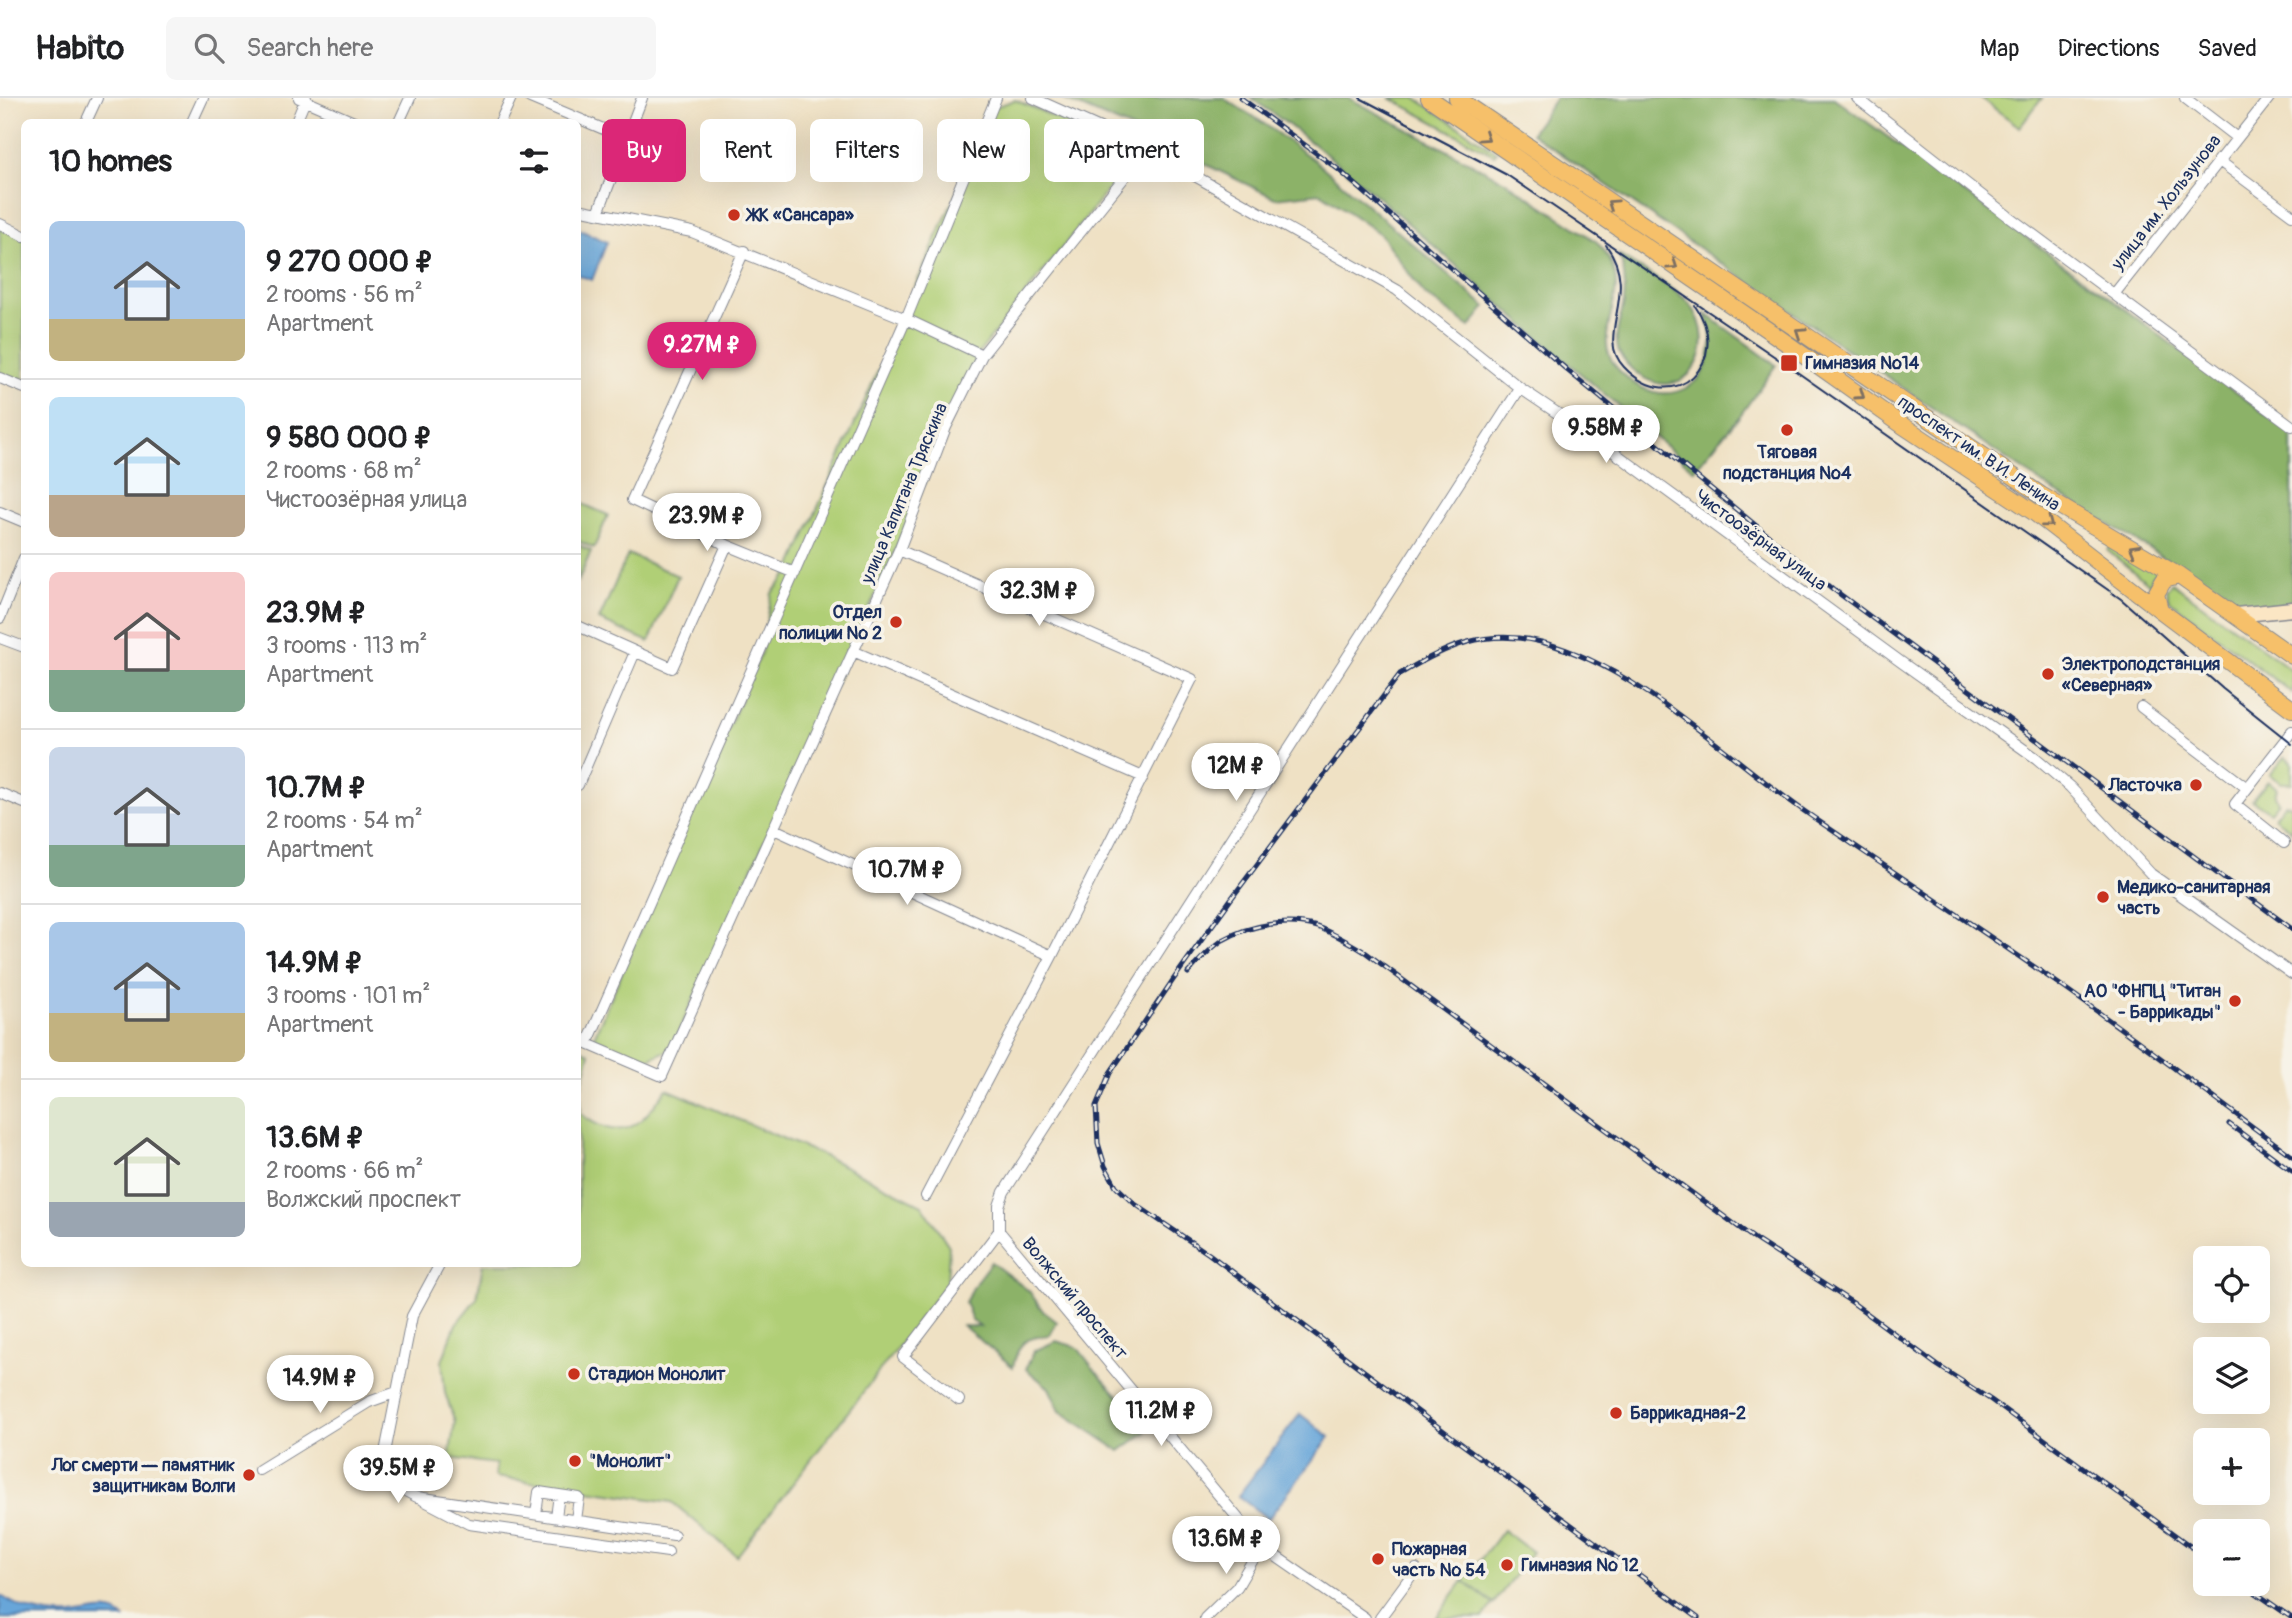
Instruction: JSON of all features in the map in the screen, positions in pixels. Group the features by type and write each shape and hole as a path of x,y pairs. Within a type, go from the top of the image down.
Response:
{"main road":[{"name":"проспект им. В.И. Ленина","path":"1429,98 1902,425 2032,511 2292,709"},
{"name":"проспект им. В.И. Ленина","path":"1457,98 2041,495 2179,576 2292,656"},
{"path":"2160,610 2156,594 2164,580 2179,576"}],"street":[{"path":"87,119 97,98"},
{"path":"193,119 203,98"},
{"path":"400,119 410,98"},
{"path":"501,119 511,98"},
{"path":"530,98 580,119"},
{"path":"634,119 642,98"},
{"path":"582,1042 795,573 906,319 996,98"},
{"name":"Чистоозёрная улица","path":"1033,98 1080,119"},
{"path":"1857,98 2008,216 2292,426"},
{"path":"2185,98 2237,138"},
{"name":"улица им. Хользунова","path":"2115,293 2269,98"},
{"path":"297,119 303,99 347,119"},
{"path":"581,120 602,128"},
{"path":"2218,160 2292,215"},
{"name":"Чистоозёрная улица","path":"1204,181 1397,290 1520,388 1600,442 2035,758 2070,787 2151,874 2292,974"},
{"path":"598,212 610,182"},
{"name":"улица Капитана Тряскина","path":"582,1042 662,1076 899,550 946,427 982,355 1121,182"},
{"path":"581,209 692,232 906,319 982,355"},
{"path":"0,224 21,234"},
{"path":"744,251 632,500 727,545 795,573"},
{"path":"0,378 21,387"},
{"path":"959,1400 903,1357 999,1231 999,1206 1004,1192 1520,388"},
{"path":"0,512 21,521"},
{"path":"581,627 672,668 727,545"},
{"path":"899,550 1192,679 1052,956 926,1196"},
{"path":"0,618 21,566"},
{"path":"2236,615 2292,609"},
{"path":"0,638 21,646"},
{"path":"853,651 1143,777"},
{"path":"581,778 635,652"},
{"path":"2141,707 2247,788"},
{"path":"2284,843 2235,804 2292,731"},
{"path":"0,793 21,802"},
{"path":"774,830 1052,956"},
{"name":"Волжский проспект","path":"999,1231 1261,1546 1365,1618"},
{"path":"438,1267 412,1316 380,1478 469,1524 668,1552"},
{"path":"259,1470 369,1402 397,1392"},
{"path":"536,1514 539,1492 579,1498 576,1520"},
{"path":"556,1517 559,1495"},
{"path":"417,1497 674,1535"},
{"path":"469,1524 472,1505"},
{"path":"1205,1618 1237,1587 1261,1546"},
{"path":"1380,1618 1416,1569"}],"green space":[{"path":"1060,98 1223,98 1259,120 1318,163 1486,307 1470,327 1425,295 1380,234 1321,193 1275,198 1204,164 1204,119 1109,119"},
{"path":"1251,98 1349,98 1505,181 1597,242 1611,262 1616,280 1607,349 1617,368 1635,384 1654,392 1672,393 1688,387 1701,375 1709,359 1711,338 1706,314 1776,365 1739,417 1694,470 1366,187 1310,141"},
{"path":"1390,98 1415,98 1497,152 1494,155"},
{"path":"1556,98 1834,98 2292,434 2292,604 2248,609 2052,490 1531,133"},
{"path":"1980,98 2042,98 2020,127"},
{"path":"1015,100 1059,119 1044,119 1044,182 1114,182 979,353 896,549 671,1049 644,1061 593,1039 761,653 772,593 789,573 961,182 1030,182 1030,119 989,119 994,107"},
{"path":"0,228 21,238 21,385 0,376"},
{"path":"1619,255 1684,298 1699,320 1703,338 1701,354 1694,368 1684,378 1670,384 1655,383 1635,372 1620,354 1617,335 1625,284"},
{"path":"581,503 608,515 594,548 581,542"},
{"path":"2111,545 2159,572 2152,576 2150,585 2108,551"},
{"path":"581,546 591,551 581,575"},
{"path":"628,554 678,576 649,642 599,620"},
{"path":"2172,583 2292,670 2292,693 2169,600 2166,589"},
{"path":"2285,757 2292,763 2292,783 2281,783 2270,775"},
{"path":"2268,781 2277,788 2275,795 2278,802 2270,812 2252,800"},
{"path":"2284,804 2292,805 2292,831 2274,817"},
{"path":"581,1049 590,1053 581,1088"},
{"path":"667,1089 824,1156 922,1205 949,1246 947,1283 737,1556 672,1502 495,1477 496,1464 449,1458 455,1422 445,1393 442,1361 456,1324 477,1298 482,1267 581,1267 581,1114 608,1128 630,1127 645,1116"},
{"path":"991,1262 1029,1291 1043,1311 1057,1322 1050,1335 1028,1340 1020,1346 1013,1367 963,1326 980,1327 972,1320 965,1302"},
{"path":"1056,1341 1077,1347 1127,1405 1146,1432 1120,1451 1060,1411 1049,1388 1026,1369 1034,1351"},
{"path":"1503,1530 1532,1552 1494,1603 1464,1581"},
{"path":"1463,1581 1493,1604 1482,1618 1436,1618"}],"water":[{"path":"581,230 607,242 592,280 581,276"},
{"path":"1300,1414 1330,1437 1268,1519 1238,1496"},
{"path":"0,1595 25,1608 44,1613 72,1615 113,1611 124,1618 0,1618"}],"tram line":[{"path":"1360,98 1507,175 1787,365 2121,599 2223,689 2292,744"},
{"path":"1606,245 1616,263 1620,280 1613,341 1616,355 1624,367 1643,382 1662,387 1679,385 1693,377 1703,363 1707,346 1705,326 1695,306"}],"railway":[{"path":"1241,98 1339,170 1567,370 1833,589 2292,929"},
{"path":"1698,1618 1209,1254 1135,1204 1116,1186 1105,1166 1098,1143 1096,1106 1110,1073 1231,899 1400,674 1434,655 1467,642 1502,637 1541,642 1577,654 1611,671 1678,714 1804,811 2086,1003 2292,1156"},
{"path":"1188,973 1223,940 1245,930 1269,924 1306,924 1323,929 1348,942 1756,1240 1853,1303 1937,1365 1991,1400 2193,1548"},
{"path":"2229,1124 2292,1171"},
{"path":"2260,1596 2292,1618"}],"place":[{"name":"ЖК «Сансара»","path":"734,215"},
{"name":"Гимназия №14","path":"1789,363"},
{"name":"Тяговая подстанция №4","path":"1787,430"},
{"name":"Отдел полиции № 2","path":"896,622"},
{"name":"Электроподстанция «Северная»","path":"2048,674"},
{"name":"Ласточка","path":"2196,785"},
{"name":"Медико-санитарная часть","path":"2103,897"},
{"name":"АО \"ФНПЦ \"Титан - Баррикады\"","path":"2235,1001"},
{"name":"Стадион Монолит","path":"574,1374"},
{"name":"Баррикадная-2","path":"1616,1413"},
{"name":"\"Монолит\"","path":"575,1461"},
{"name":"Лог смерти — памятник защитникам Волги","path":"249,1475"},
{"name":"Пожарная часть № 54","path":"1378,1559"},
{"name":"Гимназия № 12","path":"1507,1565"}]}
